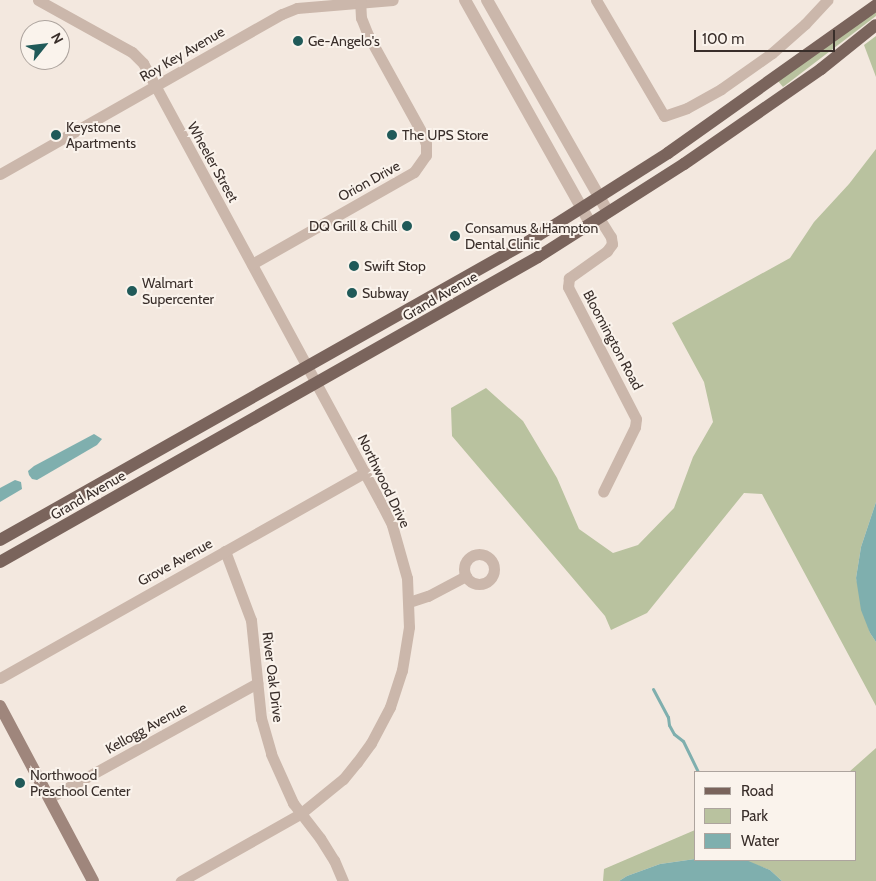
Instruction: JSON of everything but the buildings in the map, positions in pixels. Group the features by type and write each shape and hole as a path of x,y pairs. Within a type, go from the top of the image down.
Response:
{"main road":[{"name":"Grand Avenue","path":"0,540 468,276 582,208 668,153 876,5"},
{"name":"Grand Avenue","path":"0,562 538,257 684,164 821,68 876,25"},
{"path":"0,706 94,881"}],"street":[{"name":"Wheeler Street","path":"38,0 132,52 143,63 316,382"},
{"name":"Roy Key Avenue","path":"0,174 282,14 298,8 392,0"},
{"name":"Bloomington Road","path":"465,0 582,208 599,218 611,237 612,244 607,251 569,278 568,287 636,419 635,427 603,492"},
{"name":"Bloomington Road","path":"487,0 599,197 599,218"},
{"path":"596,0 664,116 687,108 721,89 772,53 805,24 827,0"},
{"name":"Orion Drive","path":"252,264 414,172 426,155 426,144 422,133 368,35 361,18 360,2"},
{"name":"Northwood Drive","path":"181,881 300,814 344,779 371,743 381,725 397,688 402,670 409,627 409,602 407,578 392,525 316,382"},
{"name":"Grove Avenue","path":"0,678 365,472"},
{"name":"River Oak Drive","path":"225,551 251,620 256,652 261,718 271,754 293,803 334,860 343,881"},
{"path":"409,602 428,596 466,576"},
{"name":"Kellogg Avenue","path":"49,798 257,683"}],"green space":[{"path":"876,10 876,16 783,87 778,81"},
{"path":"876,36 876,77 864,45"},
{"path":"876,149 876,502 861,547 856,578 870,633 876,642 876,706 762,494 744,493 647,613 611,630 605,616 452,436 451,408 486,388 523,421 557,478 579,529 613,553 638,545 674,508 693,457 713,422 704,382 672,323 790,258 814,222 849,184"},
{"path":"876,748 876,881 782,881 770,870 746,861 856,861 856,771 850,771"},
{"path":"694,830 694,859 660,864 627,876 619,881 603,881 604,869"}],"water":[{"path":"94,434 102,439 97,445 37,480 32,479 29,475 28,471 34,466"},
{"path":"15,480 21,482 22,489 0,502 0,488"},
{"path":"876,502 876,642 870,633 861,610 856,578 861,547"},
{"path":"694,859 694,861 748,861 770,870 782,881 619,881 627,876 660,864"}],"waterway":[{"path":"653,689 668,717 669,725 674,734 683,741 698,771"}],"place":[{"name":"Ge-Angelo's","path":"298,41"},
{"name":"Keystone Apartments","path":"56,135"},
{"name":"The UPS Store","path":"392,135"},
{"name":"DQ Grill & Chill","path":"407,226"},
{"name":"Consamus & Hampton Dental Clinic","path":"455,236"},
{"name":"Swift Stop","path":"354,266"},
{"name":"Walmart Supercenter","path":"132,291"},
{"name":"Subway","path":"352,293"},
{"name":"Northwood Preschool Center","path":"20,783"}]}
